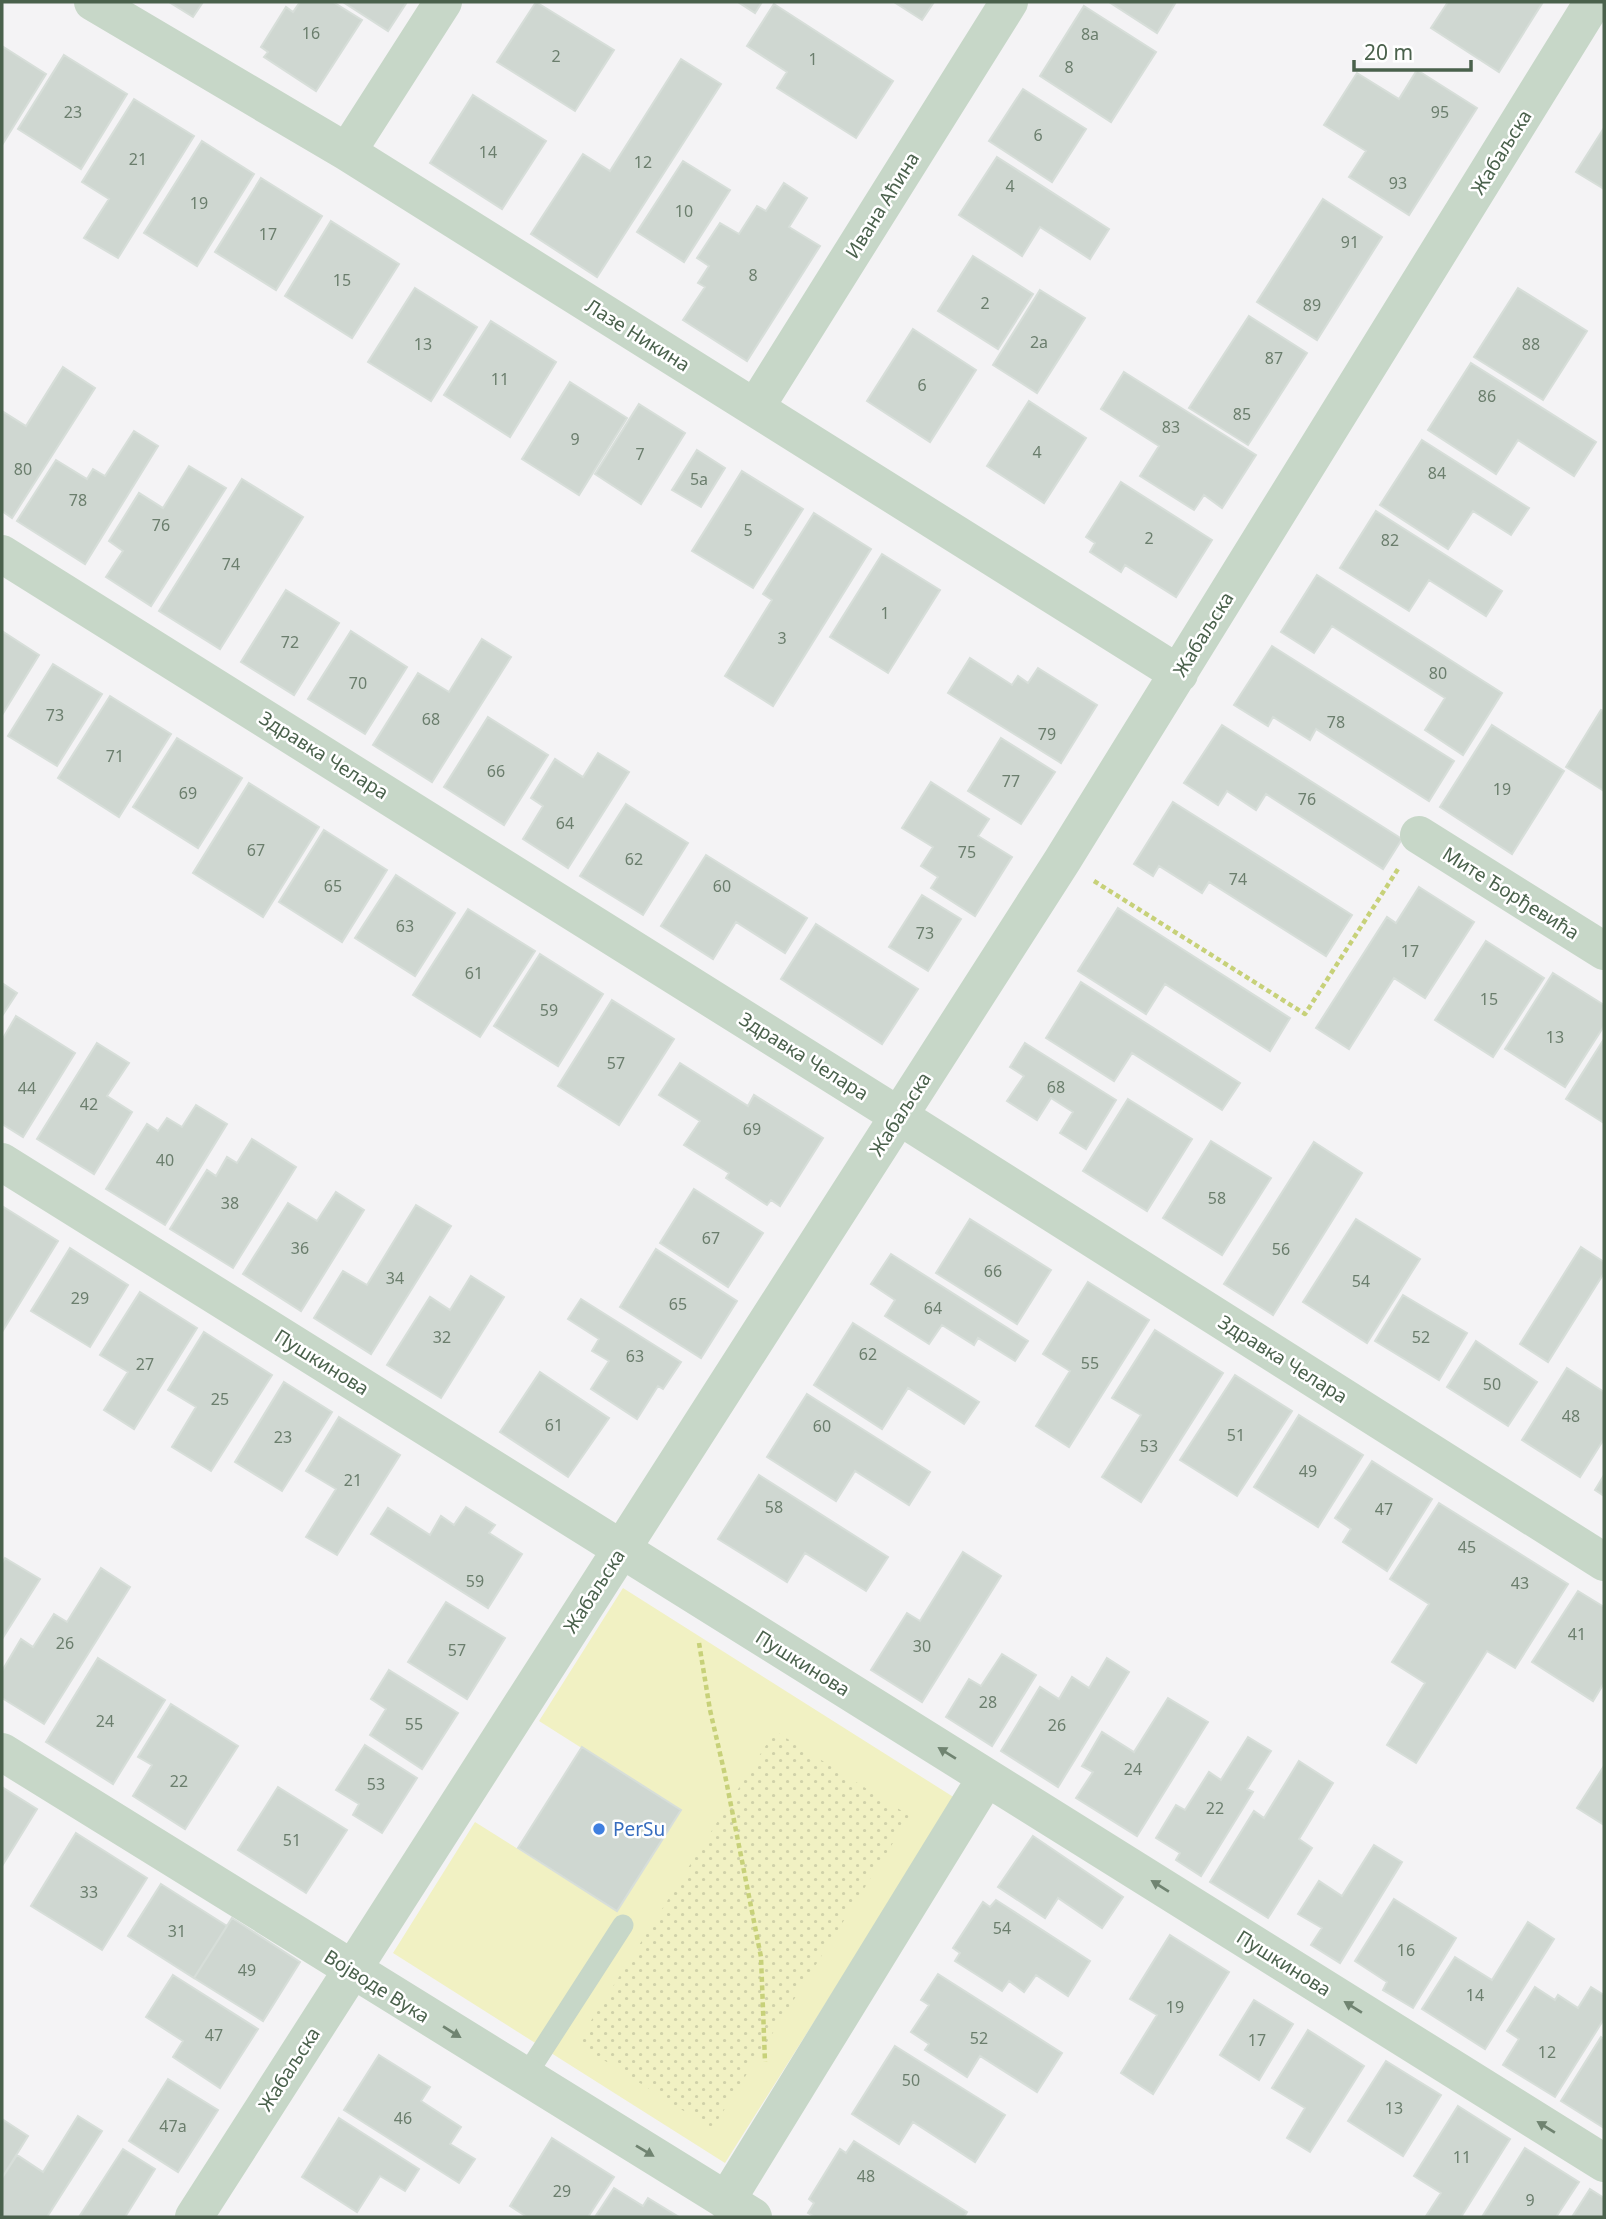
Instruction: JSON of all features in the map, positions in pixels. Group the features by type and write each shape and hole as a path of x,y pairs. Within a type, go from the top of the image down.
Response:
{"street":[{"name":"Лазе Никина","path":"93,2 347,152 1179,674"},
{"path":"347,152 443,2"},
{"name":"Ивана Аћина","path":"755,408 1009,2"},
{"name":"Жабаљска","path":"194,2217 1062,861 1593,2"},
{"name":"Здравка Челара","path":"2,554 1604,1562"},
{"name":"Мите Ђорђевића","path":"1419,835 1604,951"},
{"name":"Пушкинова","path":"2,1162 1604,2164"},
{"name":"Војводе Вука","path":"2,1752 740,2209"},
{"path":"740,2209 986,1778"}],"lane":[{"path":"525,2077 623,1925"}],"path":[{"path":"1062,861 1305,1014 1419,835"},
{"path":"684,1589 697,1622 710,1710 761,1957 765,2064"}],"green space":[{"path":"623,1588 955,1798 725,2163 393,1953 475,1822 617,1911 681,1811 539,1721"},
{"path":"775,1731 910,1816 712,2129 577,2043"}],"building":[{"path":"169,2 203,2 193,17"},
{"path":"300,2 333,2 362,20 316,91 264,57 268,52 261,47 286,7 293,12"},
{"path":"343,2 407,2 388,31"},
{"path":"536,2 614,50 575,111 497,62"},
{"path":"738,2 762,2 755,13"},
{"path":"894,2 934,2 922,20"},
{"path":"1109,2 1176,2 1157,33"},
{"path":"1448,2 1543,2 1499,72 1431,28"},
{"path":"774,4 893,81 856,138 777,88 787,72 747,46"},
{"path":"1084,6 1156,52 1111,122 1040,76"},
{"path":"2,46 46,74 2,145"},
{"path":"64,55 127,94 81,169 18,129"},
{"path":"681,59 721,84 597,277 531,234 583,154 610,171"},
{"path":"1417,70 1477,108 1409,215 1349,177 1366,151 1324,125 1357,73 1399,99"},
{"path":"1023,89 1086,129 1052,182 989,141"},
{"path":"473,95 546,141 502,209 430,163"},
{"path":"134,99 194,136 118,258 84,238 109,199 82,182"},
{"path":"1604,128 1604,189 1576,172"},
{"path":"202,141 254,174 197,266 144,233"},
{"path":"997,157 1109,229 1090,259 1040,227 1022,256 959,215"},
{"path":"683,161 730,190 684,262 637,232"},
{"path":"261,178 322,216 276,290 215,252"},
{"path":"784,183 807,198 789,227 820,246 747,361 683,320 705,287 698,283 709,266 697,258 720,223 739,234 757,206 766,211"},
{"path":"1323,199 1382,237 1317,340 1257,302"},
{"path":"331,221 399,264 352,338 285,296"},
{"path":"973,256 1033,294 998,349 938,311"},
{"path":"415,288 477,327 431,401 368,362"},
{"path":"1518,288 1587,331 1543,400 1474,357"},
{"path":"1040,290 1085,318 1037,393 993,365"},
{"path":"1249,316 1307,353 1248,445 1189,408"},
{"path":"491,321 556,362 510,437 444,395"},
{"path":"913,329 976,370 930,442 867,401"},
{"path":"1471,363 1596,442 1574,476 1518,440 1496,474 1428,430"},
{"path":"63,367 95,388 12,518 2,511 2,411 26,426"},
{"path":"1124,372 1256,455 1222,508 1204,495 1194,510 1140,476 1159,446 1101,409"},
{"path":"570,382 627,418 579,495 522,459"},
{"path":"1029,401 1086,438 1044,503 987,466"},
{"path":"639,404 685,433 641,504 595,474"},
{"path":"134,431 158,446 85,564 17,521 56,460 87,479 93,469 105,476"},
{"path":"1422,440 1529,508 1511,535 1473,511 1448,549 1380,505"},
{"path":"697,450 725,468 701,507 672,490"},
{"path":"189,466 226,488 151,606 106,577 123,551 109,541 139,493 163,508"},
{"path":"742,471 803,509 753,588 692,551"},
{"path":"242,479 303,517 220,649 159,611"},
{"path":"1121,482 1212,540 1176,597 1125,565 1121,572 1090,552 1095,543 1086,537"},
{"path":"1376,511 1502,591 1486,616 1429,580 1409,611 1340,568"},
{"path":"814,513 871,549 773,706 725,676 772,600 763,594"},
{"path":"882,554 940,590 888,673 830,637"},
{"path":"1317,575 1502,693 1463,755 1425,730 1445,698 1332,626 1314,653 1281,632"},
{"path":"286,590 339,623 294,695 241,662"},
{"path":"2,631 39,655 2,715"},
{"path":"351,631 407,667 365,734 308,699"},
{"path":"482,639 511,657 432,782 373,745 418,673 449,692"},
{"path":"1272,646 1454,761 1429,801 1316,729 1310,740 1273,717 1268,726 1234,705"},
{"path":"970,658 1012,685 1018,676 1028,683 1038,668 1097,705 1061,763 948,693"},
{"path":"53,664 102,694 57,766 8,736"},
{"path":"110,696 171,734 119,817 58,778"},
{"path":"1601,710 1604,711 1604,791 1566,767"},
{"path":"488,717 548,755 504,825 444,787"},
{"path":"1222,725 1402,839 1383,869 1266,794 1256,810 1227,791 1218,805 1184,783"},
{"path":"1492,725 1564,771 1512,854 1440,807"},
{"path":"177,738 242,778 198,848 133,807"},
{"path":"1001,738 1055,772 1021,824 968,791"},
{"path":"598,753 629,772 568,868 523,839 543,806 531,798 555,759 583,777"},
{"path":"931,782 989,819 978,836 1012,857 975,916 931,888 938,877 921,866 933,847 902,828"},
{"path":"249,783 319,827 263,917 193,873"},
{"path":"1173,802 1352,915 1326,956 1209,882 1202,893 1159,866 1153,876 1134,864"},
{"path":"626,804 688,843 643,915 580,876"},
{"path":"324,830 387,870 342,942 279,902"},
{"path":"706,855 807,918 785,953 736,922 713,959 661,926"},
{"path":"396,875 455,913 415,976 355,938"},
{"path":"1419,887 1474,922 1425,998 1394,978 1349,1049 1316,1028 1387,917 1396,923"},
{"path":"922,895 961,919 928,971 889,947"},
{"path":"1118,908 1290,1018 1270,1051 1165,984 1146,1014 1078,971"},
{"path":"468,909 535,951 480,1037 413,995"},
{"path":"816,924 918,989 882,1044 781,979"},
{"path":"1486,941 1544,978 1493,1057 1435,1020"},
{"path":"540,954 603,994 558,1066 494,1026"},
{"path":"1553,973 1604,1005 1604,1026 1565,1087 1505,1049"},
{"path":"1081,982 1240,1083 1222,1110 1132,1053 1114,1081 1046,1038"},
{"path":"2,983 17,993 2,1016"},
{"path":"612,1000 674,1039 619,1125 558,1086"},
{"path":"16,1016 75,1053 23,1137 2,1124 2,1040"},
{"path":"1604,1039 1604,1123 1566,1099"},
{"path":"97,1043 129,1063 107,1096 132,1112 94,1174 37,1139"},
{"path":"1025,1043 1116,1100 1086,1149 1060,1133 1073,1112 1051,1098 1037,1120 1007,1101 1024,1076 1010,1067"},
{"path":"680,1063 748,1106 754,1095 823,1138 780,1206 771,1200 767,1205 726,1178 729,1173 684,1145 700,1121 659,1095"},
{"path":"1128,1099 1192,1139 1147,1211 1083,1171"},
{"path":"196,1105 227,1124 165,1225 106,1189 147,1124 158,1131 167,1118 182,1127"},
{"path":"252,1139 296,1167 233,1268 170,1229 207,1170 216,1176 227,1157 237,1163"},
{"path":"1211,1141 1271,1178 1222,1255 1163,1218"},
{"path":"1314,1142 1362,1173 1273,1315 1224,1284"},
{"path":"694,1189 763,1233 728,1287 660,1243"},
{"path":"336,1192 364,1210 301,1311 243,1274 288,1203 317,1221"},
{"path":"416,1205 451,1226 371,1354 314,1318 343,1271 367,1285"},
{"path":"2,1206 58,1241 2,1332"},
{"path":"970,1219 1051,1270 1017,1324 936,1273"},
{"path":"1356,1219 1420,1259 1367,1343 1303,1302"},
{"path":"1581,1247 1604,1262 1604,1273 1548,1362 1520,1344"},
{"path":"70,1248 128,1285 90,1347 31,1311"},
{"path":"656,1249 737,1301 701,1358 620,1307"},
{"path":"891,1254 1028,1341 1015,1361 978,1338 974,1345 942,1325 929,1344 885,1316 895,1300 871,1284"},
{"path":"471,1276 504,1297 441,1398 387,1365 430,1297 450,1310"},
{"path":"1088,1282 1149,1320 1069,1447 1036,1426 1070,1371 1043,1354"},
{"path":"140,1292 197,1328 134,1429 104,1410 128,1372 100,1355"},
{"path":"1403,1295 1467,1333 1439,1380 1375,1341"},
{"path":"581,1299 681,1362 663,1389 658,1386 637,1419 591,1389 609,1361 592,1351 599,1339 568,1319"},
{"path":"853,1323 979,1402 964,1424 908,1388 882,1429 814,1385"},
{"path":"1155,1330 1223,1373 1141,1502 1102,1477 1141,1415 1112,1398"},
{"path":"204,1332 272,1375 211,1471 172,1447 196,1407 168,1390"},
{"path":"1476,1341 1537,1382 1508,1426 1447,1387"},
{"path":"1567,1368 1604,1392 1604,1439 1580,1477 1522,1440"},
{"path":"540,1372 609,1418 568,1477 500,1432"},
{"path":"1235,1375 1292,1411 1237,1496 1180,1460"},
{"path":"284,1382 332,1412 282,1491 235,1462"},
{"path":"807,1394 930,1472 909,1505 855,1471 836,1501 767,1457"},
{"path":"1299,1415 1363,1455 1318,1527 1254,1487"},
{"path":"339,1417 400,1455 337,1555 306,1537 336,1489 306,1471"},
{"path":"1372,1461 1432,1499 1387,1571 1343,1542 1351,1529 1335,1518"},
{"path":"759,1475 888,1557 866,1591 805,1553 787,1582 718,1539"},
{"path":"1604,1475 1604,1496 1595,1490"},
{"path":"1439,1503 1568,1584 1515,1668 1487,1651 1416,1763 1387,1745 1425,1683 1392,1662 1429,1604 1390,1579"},
{"path":"466,1507 495,1525 489,1533 522,1554 488,1608 371,1534 388,1508 430,1535 441,1516 454,1525"},
{"path":"963,1552 1001,1576 922,1702 871,1670 907,1613 920,1621"},
{"path":"5,1558 40,1579 2,1639 2,1563"},
{"path":"101,1568 130,1587 44,1724 2,1698 2,1671 21,1639 33,1647 54,1614 67,1622"},
{"path":"1578,1591 1604,1607 1604,1683 1593,1701 1532,1662"},
{"path":"446,1602 505,1638 467,1699 408,1662"},
{"path":"1002,1654 1036,1675 992,1746 946,1717 969,1679 981,1686"},
{"path":"98,1658 165,1700 113,1784 46,1742"},
{"path":"1107,1658 1129,1672 1058,1787 1001,1751 1040,1687 1059,1699 1072,1677 1089,1688"},
{"path":"389,1670 458,1713 422,1769 370,1735 386,1709 371,1699"},
{"path":"1168,1698 1208,1722 1137,1836 1076,1798 1093,1772 1082,1766 1102,1732 1134,1752"},
{"path":"171,1704 238,1746 185,1829 133,1796 152,1765 138,1757"},
{"path":"1248,1737 1271,1751 1247,1789 1253,1792 1201,1876 1176,1860 1180,1853 1156,1838 1176,1805 1185,1810 1209,1772 1221,1780"},
{"path":"365,1745 417,1778 382,1833 353,1815 359,1804 336,1790"},
{"name":"PerSu","path":"582,1747 681,1810 617,1911 518,1848"},
{"path":"1299,1761 1333,1783 1299,1839 1312,1848 1268,1918 1210,1882 1254,1811 1264,1818"},
{"path":"1604,1766 1604,1825 1577,1808"},
{"path":"2,1787 37,1809 2,1866"},
{"path":"278,1787 347,1830 306,1893 238,1850"},
{"path":"76,1833 147,1878 102,1950 31,1906"},
{"path":"1033,1836 1123,1897 1102,1928 1058,1898 1045,1918 998,1887"},
{"path":"1374,1845 1402,1862 1340,1963 1311,1945 1322,1928 1298,1914 1319,1881 1342,1896"},
{"path":"161,1884 227,1926 194,1978 128,1936"},
{"path":"1394,1899 1456,1938 1413,2008 1383,1990 1387,1982 1355,1961"},
{"path":"996,1900 1090,1961 1068,1996 1036,1975 1024,1992 1009,1981 1002,1991 955,1961 960,1953 953,1948 983,1902 990,1907"},
{"path":"232,1918 300,1962 263,2021 194,1978"},
{"path":"1528,1922 1554,1939 1485,2049 1422,2009 1455,1957 1492,1980"},
{"path":"1170,1935 1229,1972 1153,2094 1121,2073 1157,2015 1130,1999"},
{"path":"938,1974 1062,2053 1037,2092 980,2056 967,2077 925,2050 929,2044 911,2032 929,2005 921,2000"},
{"path":"173,1975 258,2029 220,2088 173,2057 183,2041 146,2017"},
{"path":"1535,1987 1555,2000 1558,1995 1578,2008 1591,1987 1604,1995 1604,2019 1555,2097 1503,2065 1519,2039 1507,2031"},
{"path":"1254,2000 1293,2024 1259,2080 1220,2055"},
{"path":"1308,2030 1364,2066 1310,2152 1287,2138 1305,2108 1272,2088"},
{"path":"1601,2037 1604,2039 1604,2128 1561,2101"},
{"path":"895,2046 1005,2115 975,2162 913,2122 899,2144 852,2114"},
{"path":"379,2055 430,2087 421,2101 461,2127 450,2144 475,2159 459,2183 344,2110"},
{"path":"1386,2061 1441,2095 1403,2156 1348,2121"},
{"path":"168,2079 218,2110 178,2172 129,2141"},
{"path":"1458,2106 1510,2139 1461,2217 1428,2217 1426,2216 1441,2193 1414,2176"},
{"path":"78,2116 102,2131 47,2217 2,2217 2,2178 17,2155 43,2172"},
{"path":"339,2118 419,2169 405,2191 380,2176 357,2212 302,2177"},
{"path":"2,2119 28,2136 2,2178"},
{"path":"552,2138 614,2177 588,2217 527,2217 510,2206"},
{"path":"854,2141 967,2212 964,2217 815,2217 808,2213 814,2203 809,2199 840,2149 846,2153"},
{"path":"1525,2148 1579,2182 1556,2217 1482,2217"},
{"path":"123,2149 155,2169 125,2217 79,2217"},
{"path":"614,2188 643,2206 648,2198 679,2217 595,2217"},
{"path":"1590,2189 1604,2198 1604,2217 1572,2217"}],"place":[{"name":"PerSu","path":"599,1829"}]}
